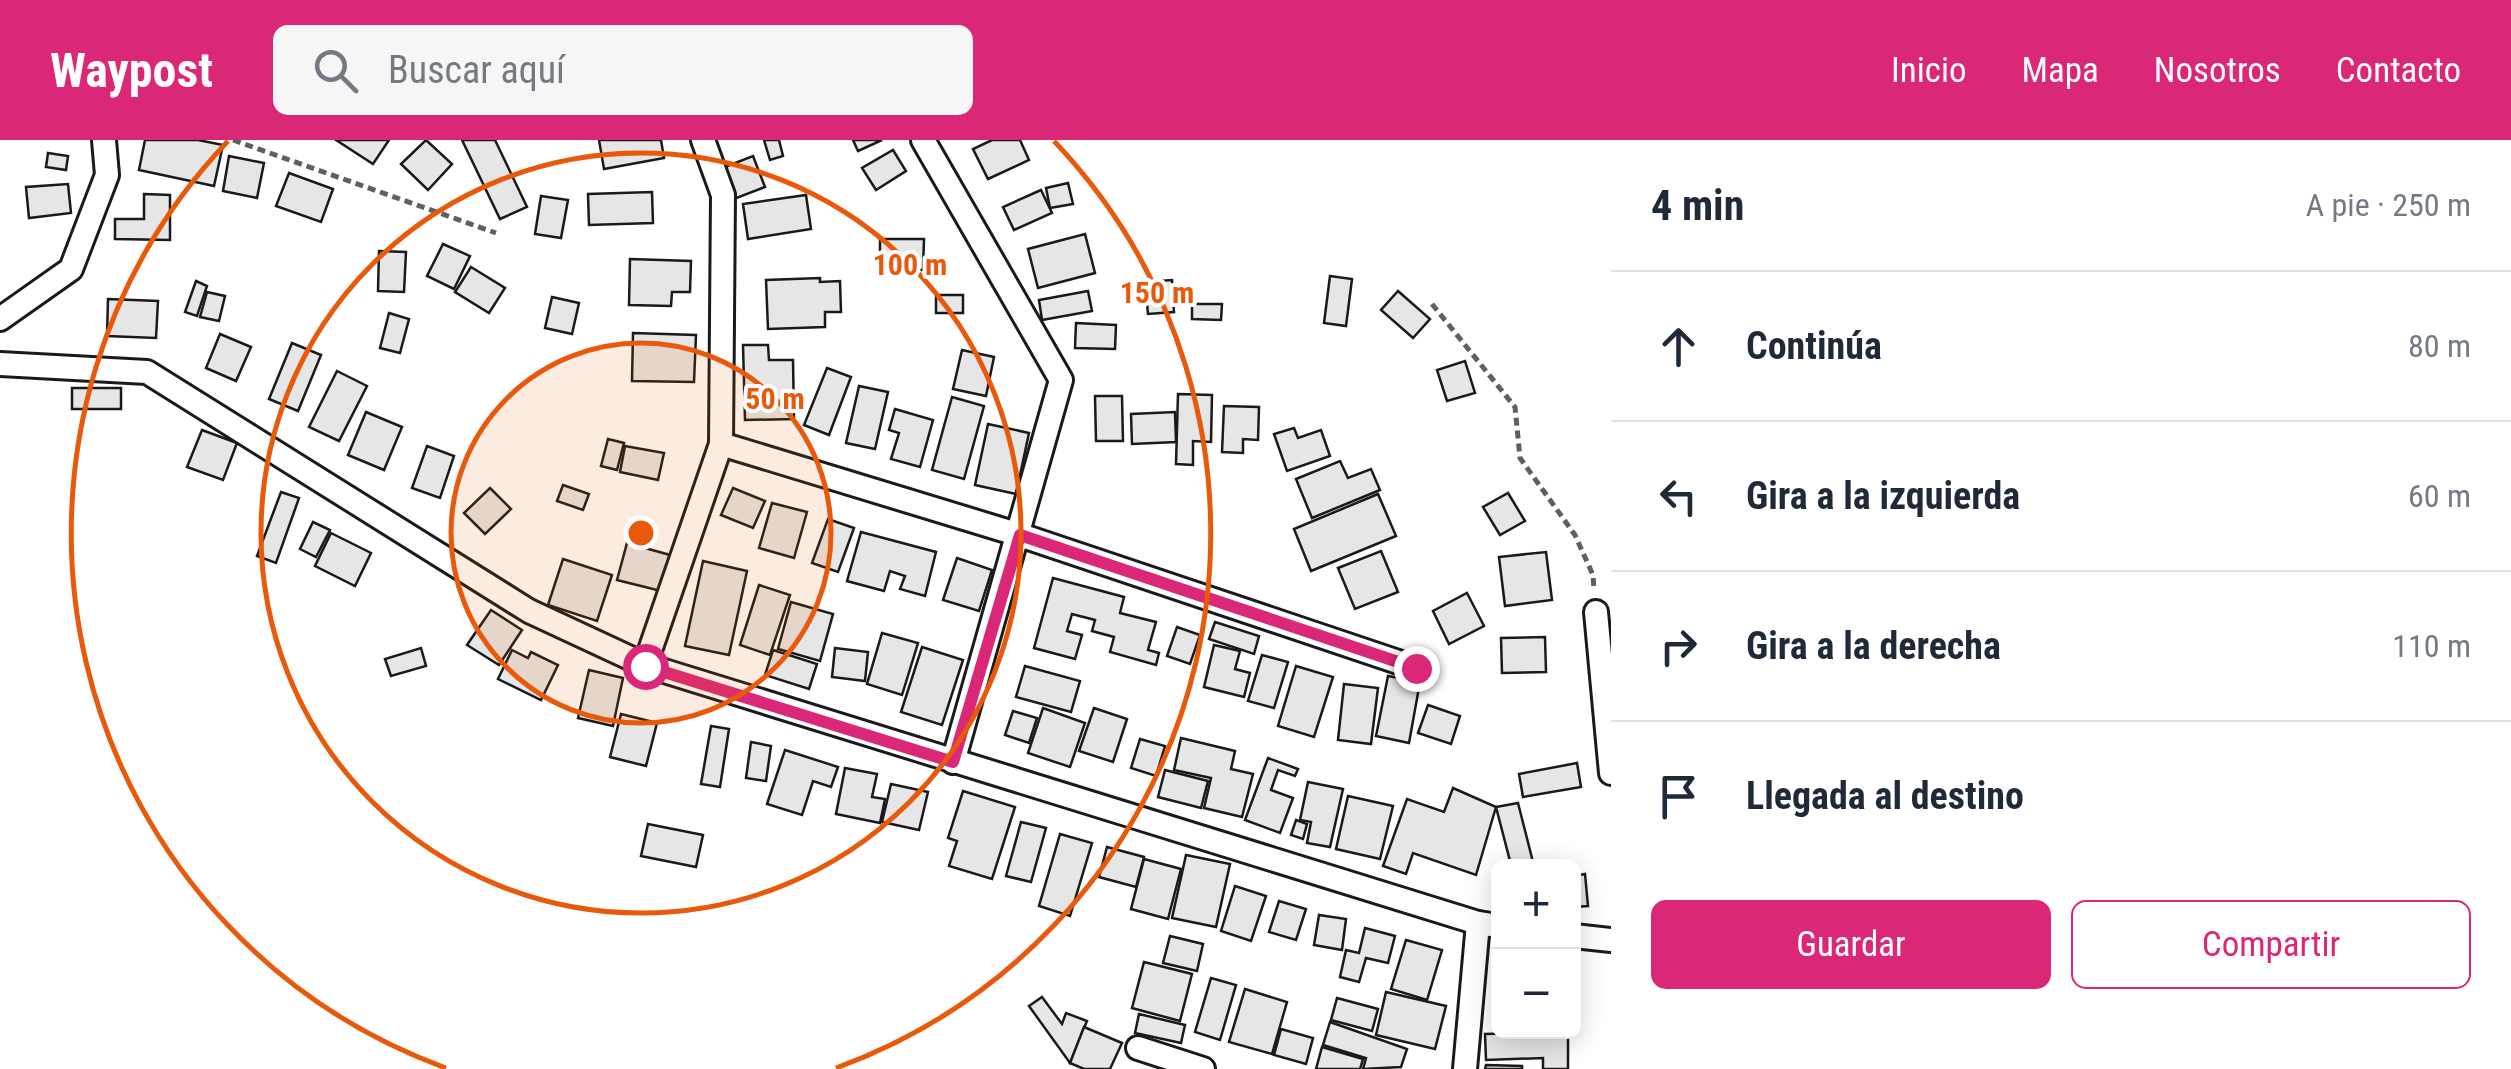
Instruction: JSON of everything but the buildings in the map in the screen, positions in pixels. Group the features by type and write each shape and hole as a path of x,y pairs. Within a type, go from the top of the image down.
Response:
{"street":[{"path":"0,319 71,269 107,175 104,140"},
{"path":"645,666 721,444 723,196 703,140"},
{"path":"923,140 1061,380 953,762"},
{"path":"0,364 147,372 529,611 645,666 1488,924 1464,1069"},
{"path":"721,444 1020,535 1416,668"},
{"path":"1596,612 1611,773"},
{"path":"1581,937 1611,940"},
{"path":"1138,1048 1203,1069"}],"path":[{"path":"233,140 496,233"},
{"path":"1432,304 1515,407 1520,458 1575,534 1593,575 1596,612"}],"route":[{"path":"645,666 953,762 1020,535 1416,668"}]}
